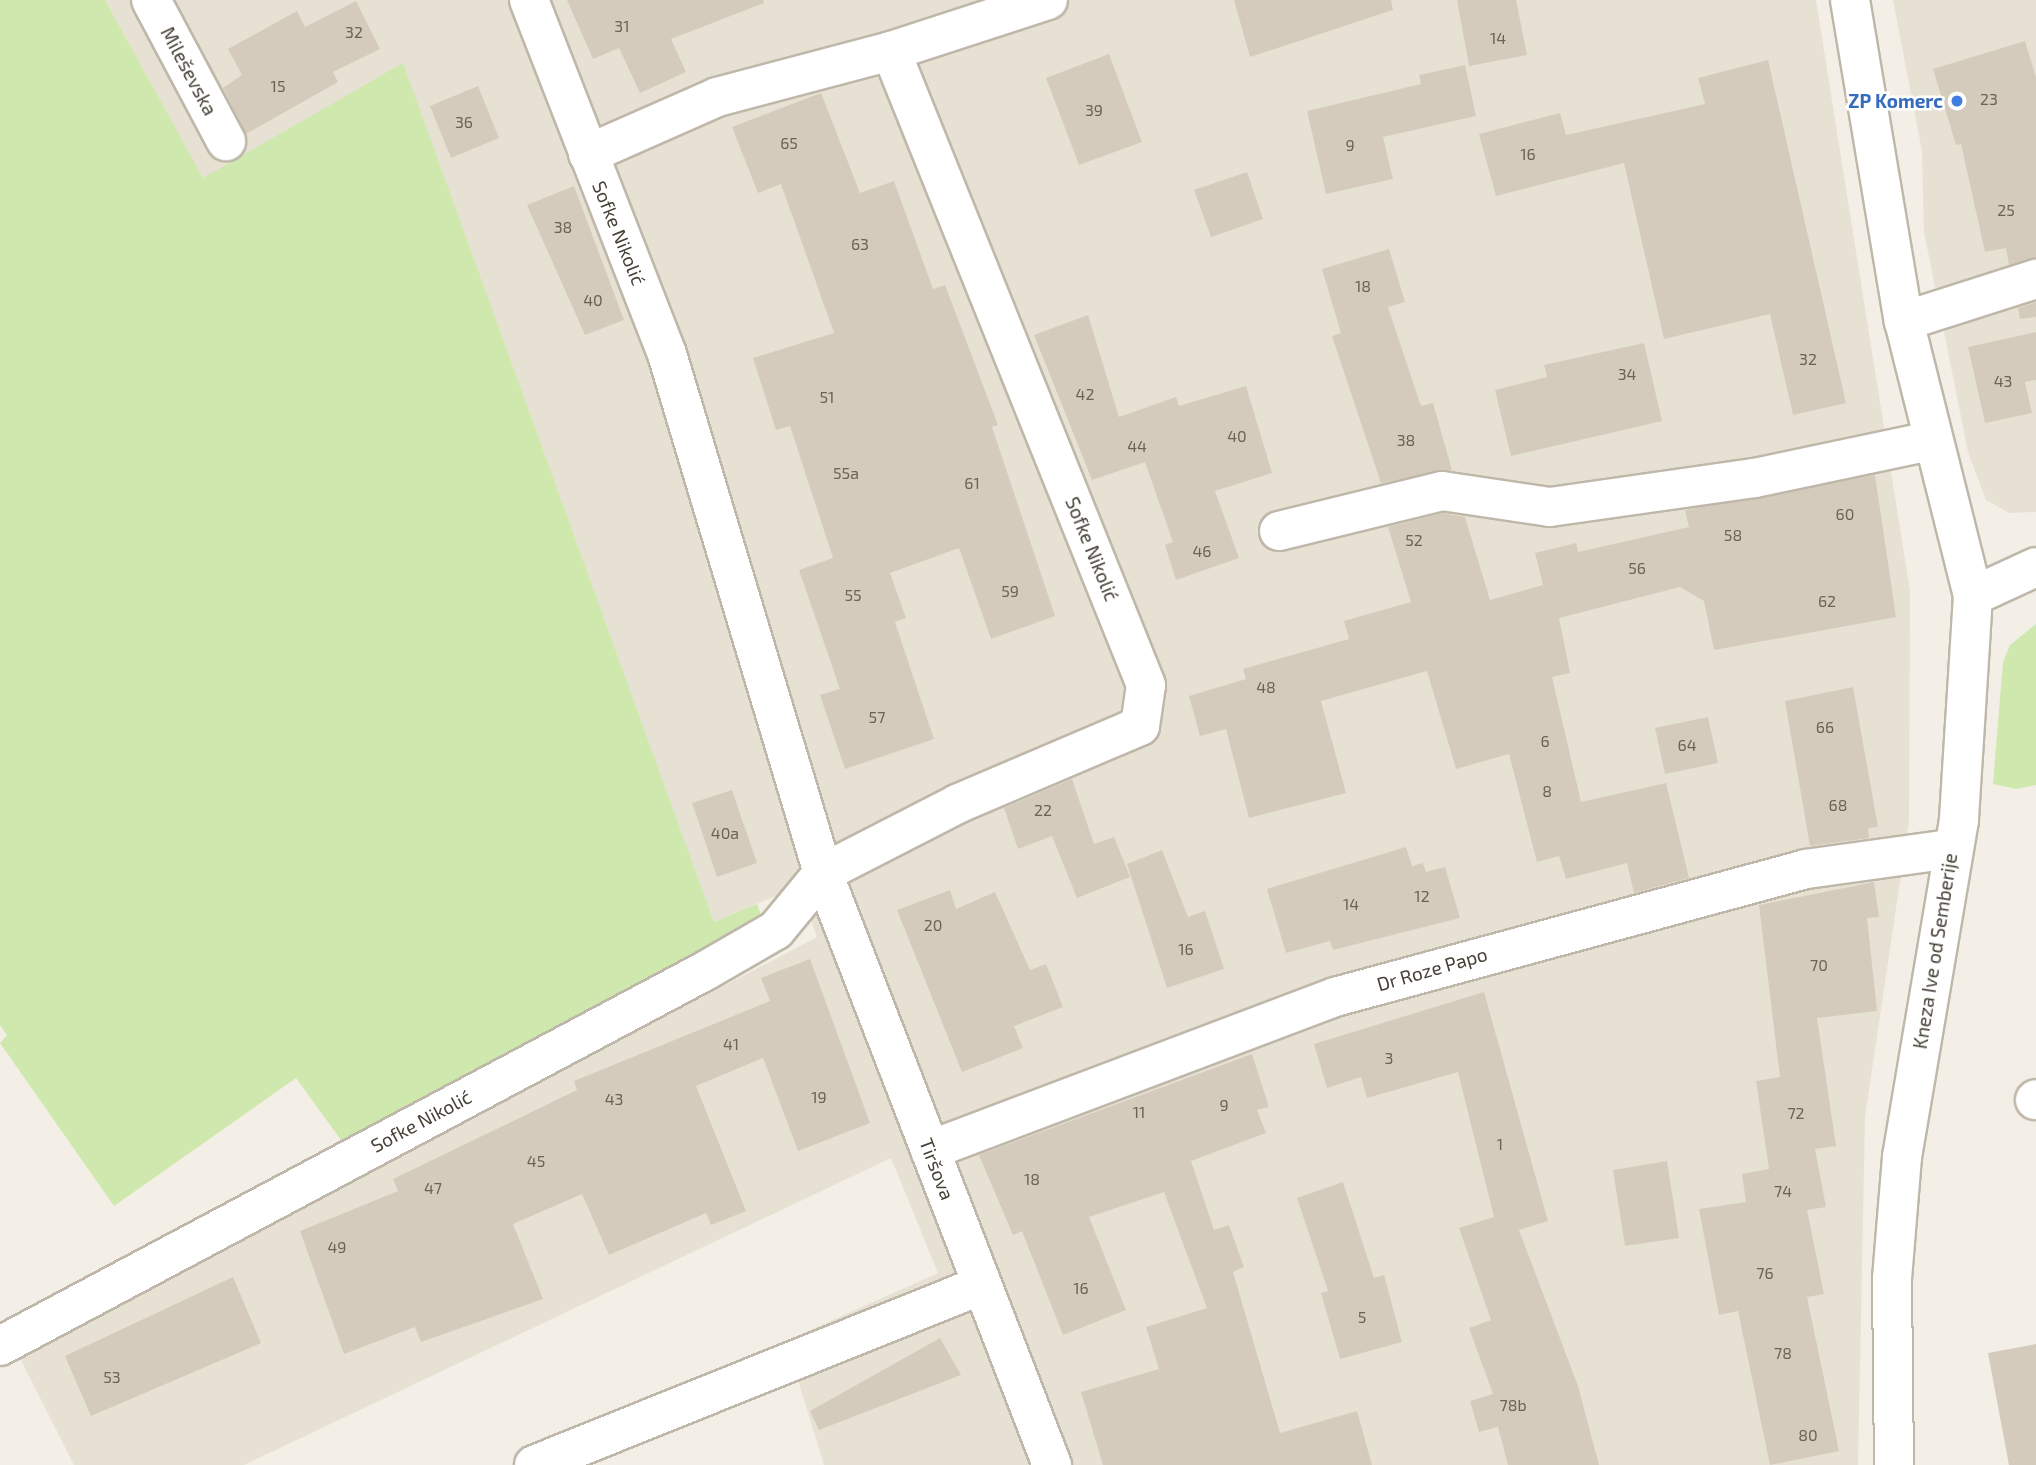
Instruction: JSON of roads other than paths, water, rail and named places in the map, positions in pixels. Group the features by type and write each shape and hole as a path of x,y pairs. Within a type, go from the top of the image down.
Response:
{"street":[{"name":"Mileševska","path":"151,0 226,141"},
{"name":"Sofke Nikolić","path":"529,0 667,354 823,873"},
{"path":"588,154 717,97 891,51 1048,0"},
{"name":"Kneza Ive od Semberije","path":"1850,0 1903,321 1931,442 1973,596 1959,820 1951,849 1902,1157 1892,1279 1894,1465"},
{"name":"Sofke Nikolić","path":"0,1346 717,964 776,930 823,873 957,804 1140,726 1146,685 891,51"},
{"path":"1903,321 2036,279"},
{"path":"1279,531 1442,491 1550,507 1755,478 1931,442"},
{"path":"1973,596 2036,567"},
{"name":"Dr Roze Papo","path":"930,1150 1335,997 1806,869 1951,849"},
{"name":"Tiršova","path":"823,873 1052,1465"},
{"path":"534,1465 982,1285"}],"place":[{"name":"ZP Komerc","path":"1957,101"}]}
